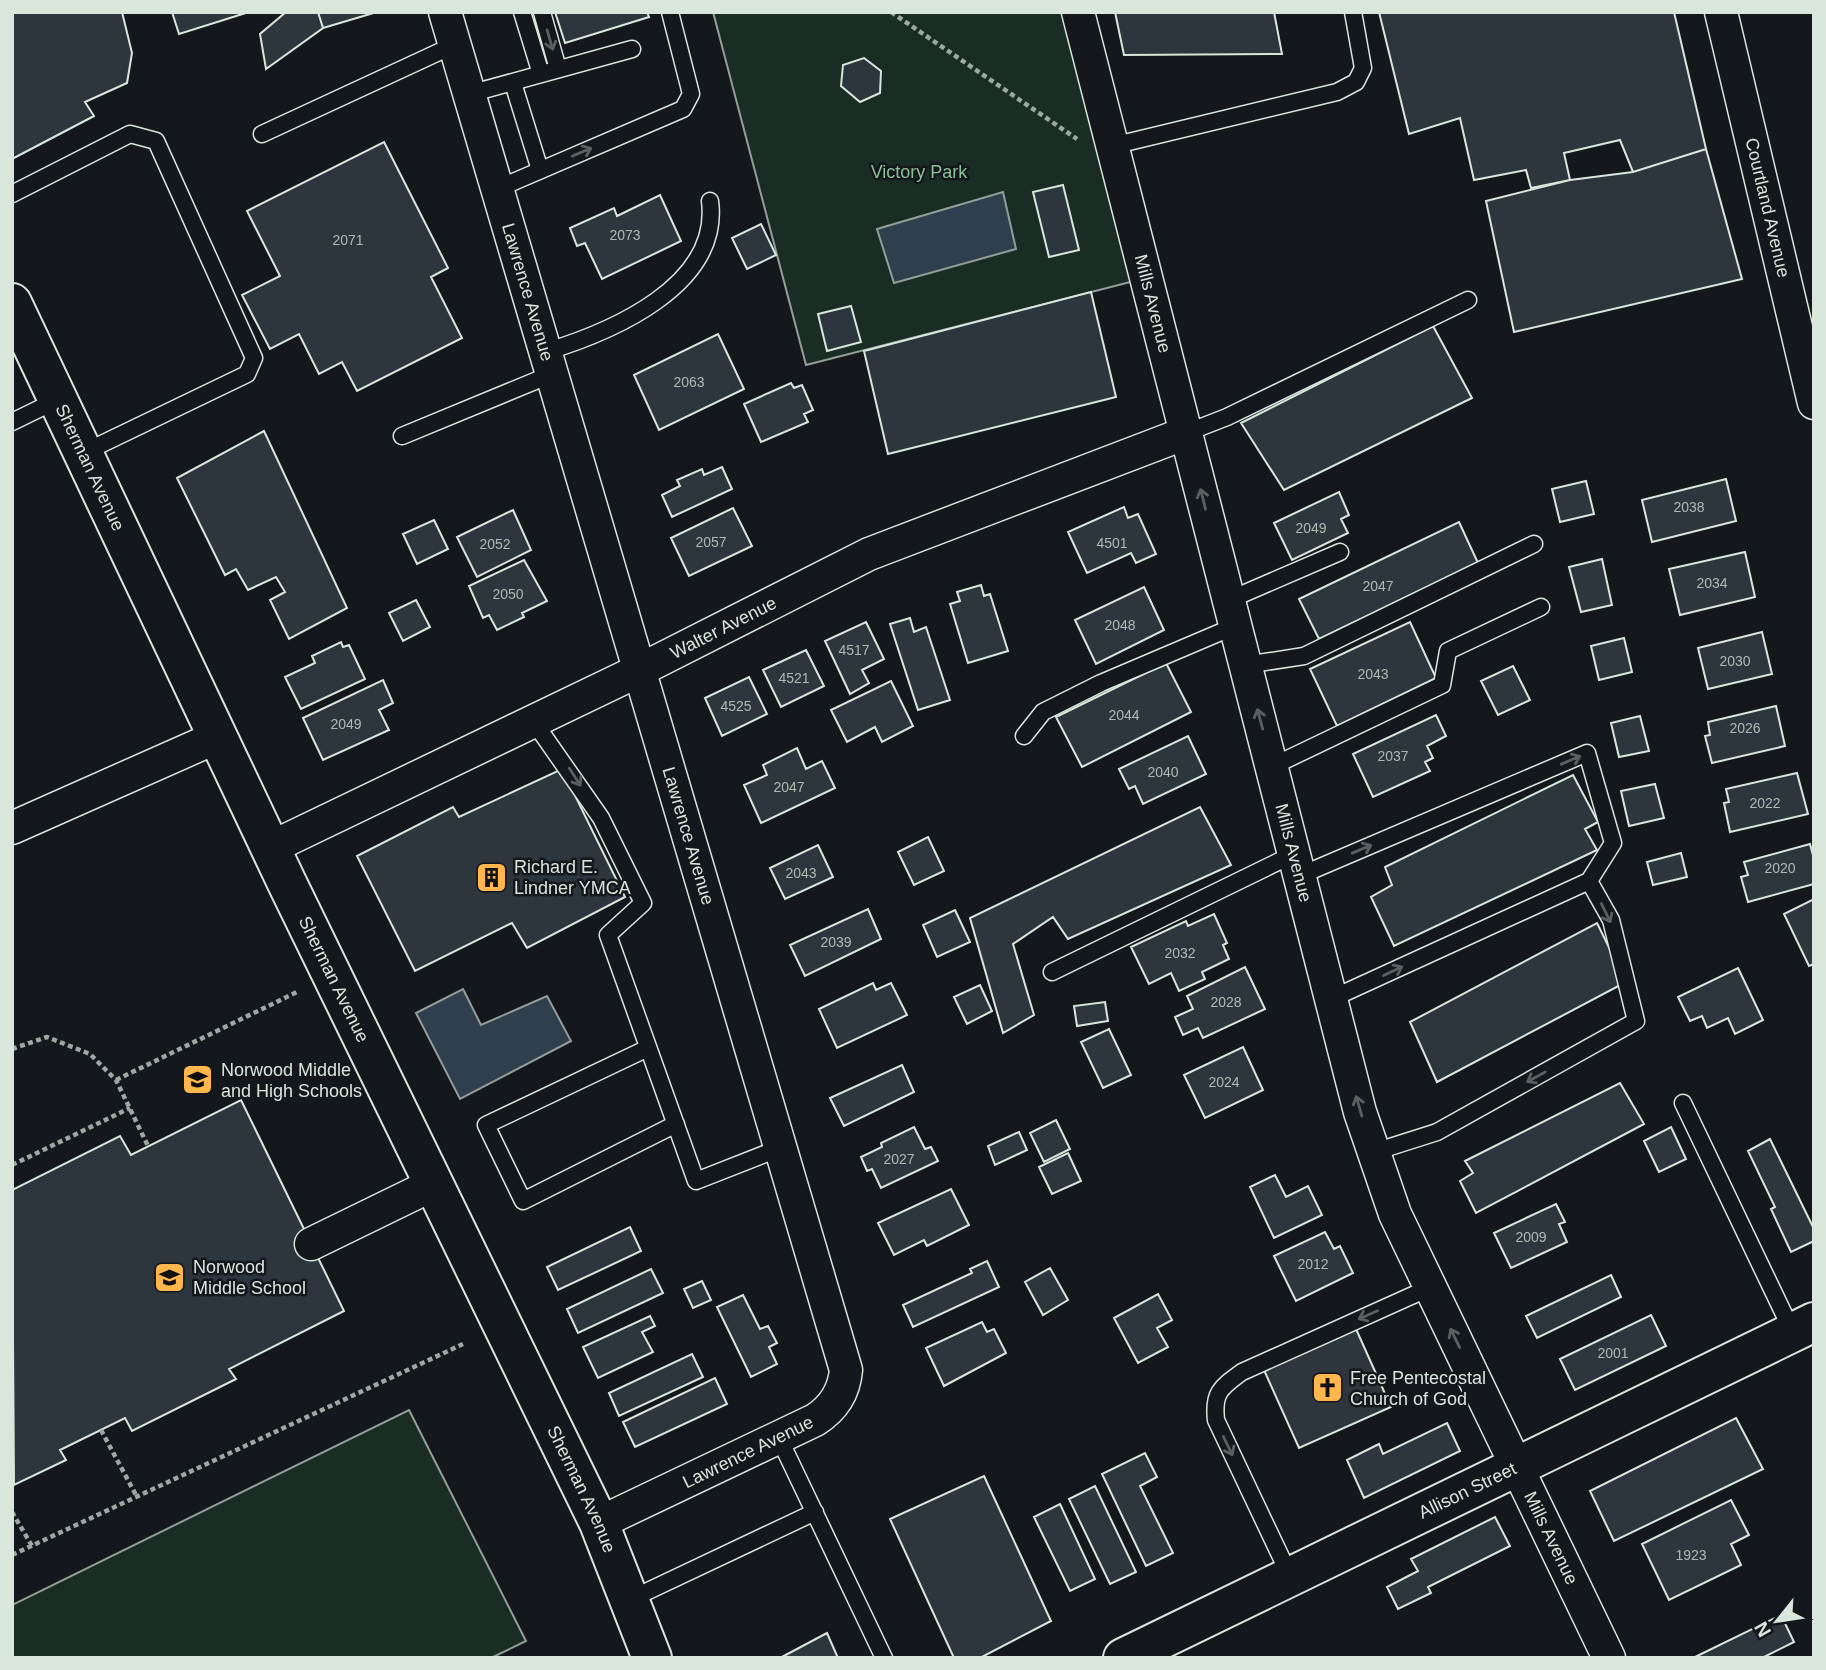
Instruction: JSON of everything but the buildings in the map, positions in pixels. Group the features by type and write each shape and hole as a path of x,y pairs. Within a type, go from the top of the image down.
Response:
{"street":[{"name":"Lawrence Avenue","path":"445,12 846,1370 841,1394 826,1413 599,1523"},
{"name":"Mills Avenue","path":"1078,12 1360,1112 1395,1214 1609,1658"},
{"name":"Courtland Avenue","path":"1721,12 1814,403"},
{"name":"Sherman Avenue","path":"12,303 270,848 599,1523 652,1658"},
{"name":"Walter Avenue","path":"270,848 640,670 869,554 1186,433"},
{"path":"12,828 218,737"},
{"path":"311,1244 434,1184"},
{"name":"Allison Street","path":"1123,1658 1803,1328"}],"lane":[{"path":"522,12 541,74"},
{"path":"542,12 558,69"},
{"path":"497,189 683,109 691,94 670,12"},
{"path":"1115,157 1337,92 1356,82 1363,68 1353,12"},
{"path":"262,134 454,45"},
{"path":"469,94 632,49"},
{"path":"513,83 540,170"},
{"path":"12,194 130,134 156,141 254,358 247,374 83,453"},
{"path":"402,436 549,363 665,296 698,258 712,219 710,201"},
{"path":"1186,433 1227,417 1468,300"},
{"path":"12,422 57,400"},
{"path":"1246,665 1304,656 1534,544"},
{"path":"1024,736 1043,712 1232,613 1340,552"},
{"path":"1273,766 1442,685 1448,651 1541,607"},
{"path":"534,722 601,818 643,903 608,936 696,1181 780,1147"},
{"path":"1052,972 1297,865 1587,753 1613,843 1589,880 1331,999"},
{"path":"1374,1152 1437,1132 1636,1021 1611,920 1589,880"},
{"path":"648,1048 486,1125 523,1201 676,1124"},
{"path":"1683,1103 1803,1328"},
{"path":"1290,1576 1216,1420 1214,1402 1222,1387 1241,1372 1431,1287"},
{"path":"779,1437 884,1658"},
{"path":"629,1600 815,1512"}],"path":[{"path":"891,12 1115,157"},
{"path":"116,1080 296,992"},
{"path":"12,1049 47,1037 90,1054 116,1080 148,1146"},
{"path":"12,1165 130,1108"},
{"path":"12,1555 463,1344"},
{"path":"101,1430 137,1497"},
{"path":"12,1512 32,1546"}],"green space":[{"name":"Victory Park","path":"713,12 1078,12 1146,278 806,365"},
{"path":"409,1410 526,1641 491,1658 12,1658 12,1605"}],"water":[{"path":"1003,192 1016,249 894,283 877,229"},
{"path":"463,989 481,1025 547,996 571,1041 460,1099 416,1013"}],"place":[{"name":"Richard E. Lindner YMCA","path":"491,877"},
{"name":"Norwood Middle and High Schools","path":"198,1080"},
{"name":"Norwood Middle School","path":"170,1277"},
{"name":"Free Pentecostal Church of God","path":"1327,1388"}]}
